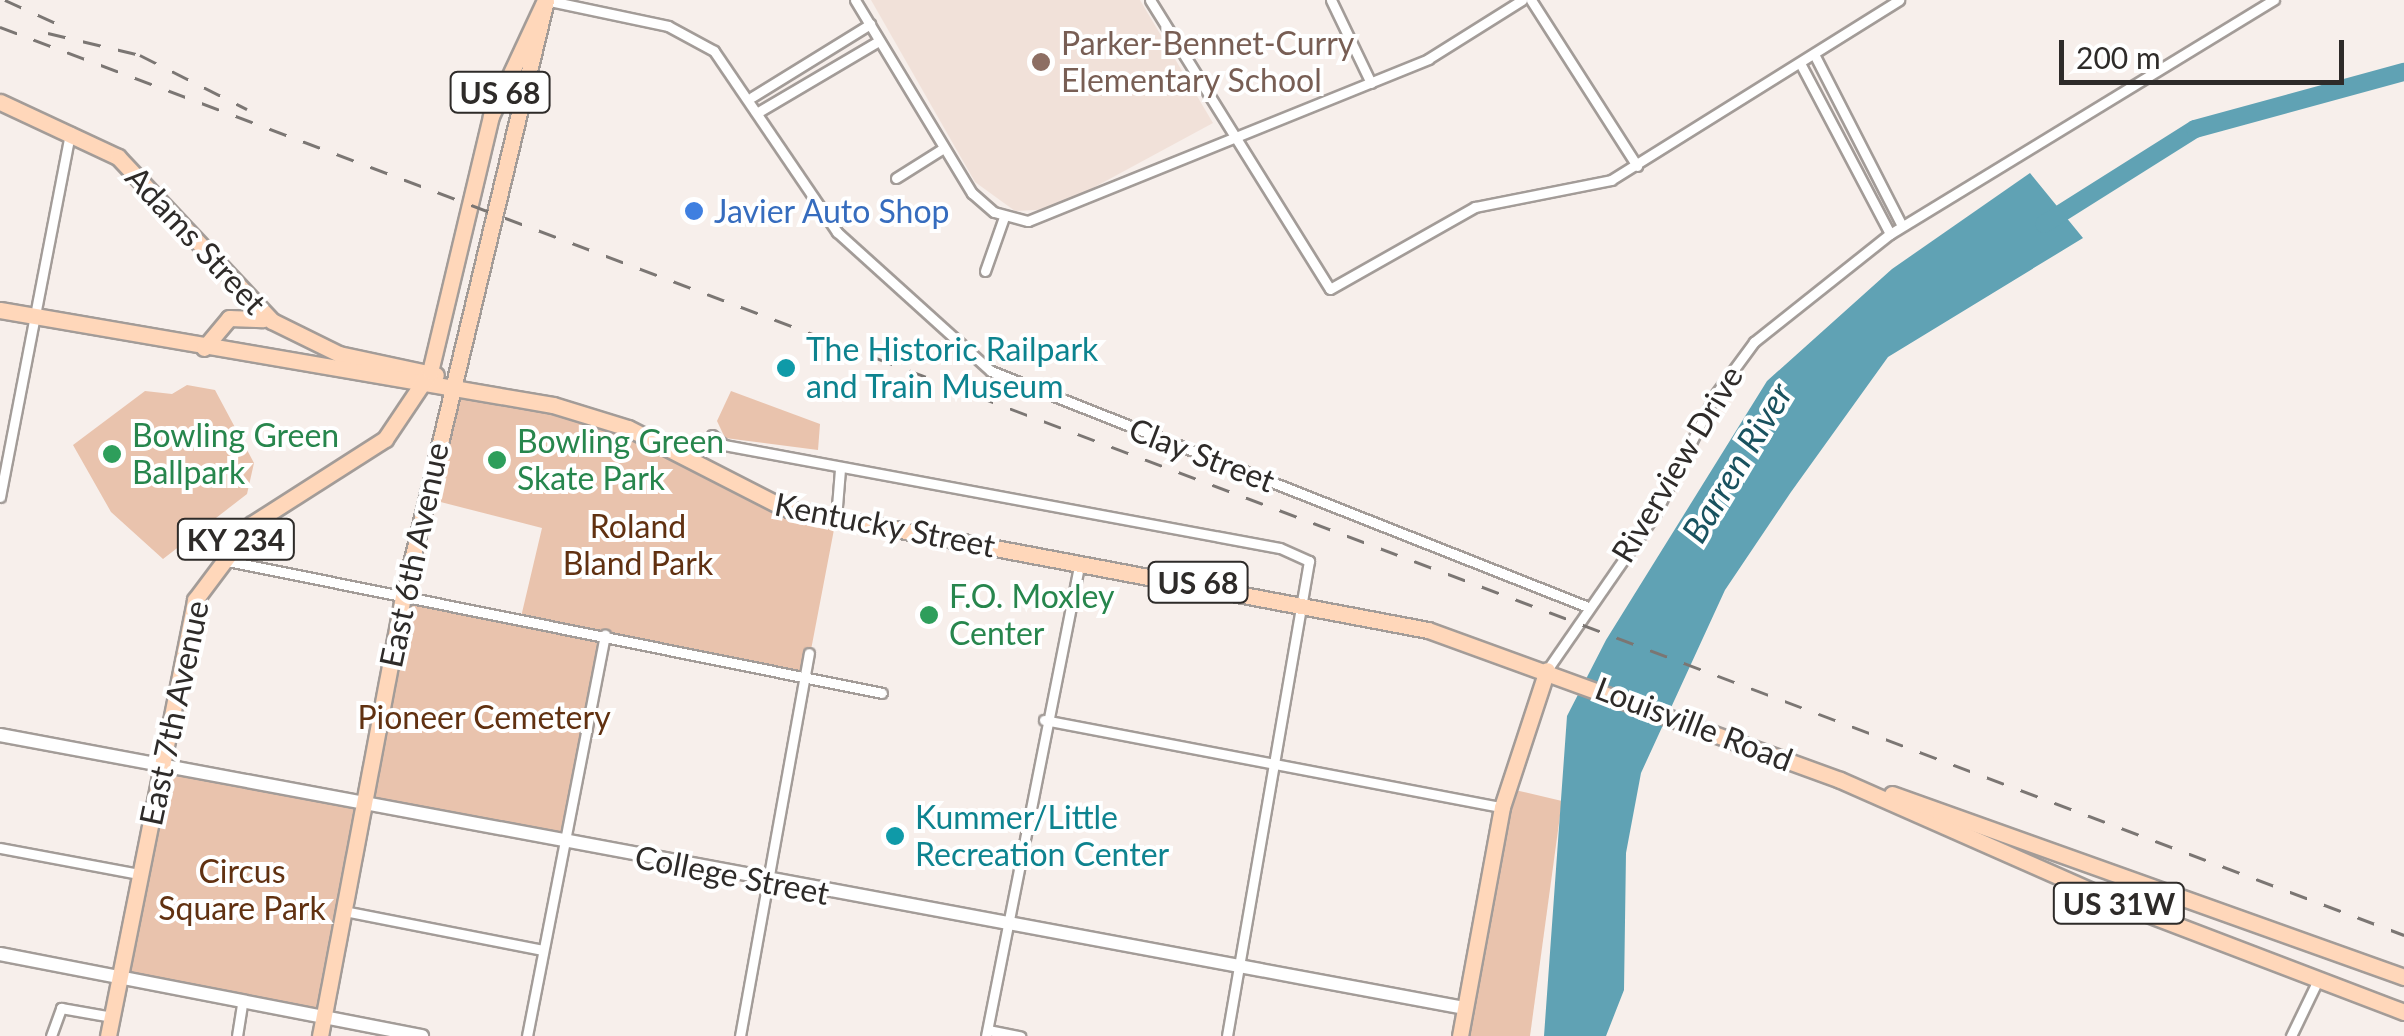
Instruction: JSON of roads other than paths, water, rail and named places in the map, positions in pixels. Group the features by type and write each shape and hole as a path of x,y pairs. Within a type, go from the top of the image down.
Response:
{"main road":[{"name":"US 68","path":"430,372 491,116 545,0"},
{"name":"East 6th Avenue","path":"320,1036 404,594 545,0"},
{"name":"Adams Street","path":"0,102 71,128 153,188 223,280 272,321 339,354 430,372 452,386"},
{"name":"Kentucky Street","path":"0,310 420,388 452,386 604,419 740,493 836,518 1304,601 1548,670"},
{"path":"204,348 229,318 272,321"},
{"name":"East 7th Avenue","path":"108,1036 188,619 218,560 262,518 370,453 430,372"},
{"name":"Louisville Road","path":"1548,670 1840,780 2318,980 2404,1012"},
{"name":"Riverview Drive","path":"1460,1036 1502,806 1548,670"},
{"name":"Louisville Road","path":"1840,780 1978,818 2404,977"},
{"path":"2318,980 2333,950"}],"street":[{"name":"Clay Street","path":"545,0 686,33 752,98 837,232 991,371 1588,607"},
{"path":"855,0 976,198 1004,217 1057,216 1230,133 1371,84 1522,0"},
{"path":"1150,0 1330,289 1476,208 1601,184 1637,166 1899,0"},
{"path":"1331,0 1371,84"},
{"path":"1531,0 1637,166"},
{"name":"Riverview Drive","path":"1548,670 1667,496 1739,358 1890,234 2244,4 2274,0"},
{"path":"752,98 870,24"},
{"path":"760,111 879,41"},
{"path":"1814,54 1902,226"},
{"path":"1800,63 1890,234"},
{"path":"0,497 71,128"},
{"path":"896,178 942,148"},
{"path":"985,271 1004,217"},
{"path":"712,434 724,445 1289,550 1310,564 1227,1036"},
{"path":"836,518 840,468"},
{"path":"218,560 404,594 882,693"},
{"path":"1020,1036 987,1033 1044,720 1080,562"},
{"path":"527,1036 605,635"},
{"path":"740,1036 809,653"},
{"path":"1044,720 1502,806"},
{"name":"College Street","path":"0,735 1006,927 1464,1008"},
{"path":"0,848 139,874"},
{"path":"344,911 542,950"},
{"path":"0,954 422,1036"},
{"path":"2290,1036 2318,980"},
{"path":"237,1036 243,1000"},
{"path":"51,1036 61,1008 112,1017"}],"water":[{"path":"2030,173 2083,238 1888,357 1791,492 1725,590 1641,773 1626,853 1624,990 1606,1036 1544,1036 1567,716 1606,640 1767,381 1892,269"}],"waterway":[{"name":"Barren River","path":"2044,224 2195,129 2404,72"}],"railway":[{"path":"5,0 69,29"},
{"path":"0,27 2404,935"},
{"path":"48,33 140,55 247,109"}],"place":[{"name":"Parker-Bennet-Curry Elementary School","path":"1041,62"},
{"name":"Javier Auto Shop","path":"694,211"},
{"name":"The Historic Railpark and Train Museum","path":"786,368"},
{"name":"Bowling Green Ballpark","path":"112,454"},
{"name":"Bowling Green Skate Park","path":"497,460"},
{"name":"F.O. Moxley Center","path":"929,615"},
{"name":"Kummer/Little Recreation Center","path":"895,836"}],"park label":[{"name":"Roland Bland Park","path":"638,546"},
{"name":"Pioneer Cemetery","path":"484,717"},
{"name":"Circus Square Park","path":"242,890"}]}
